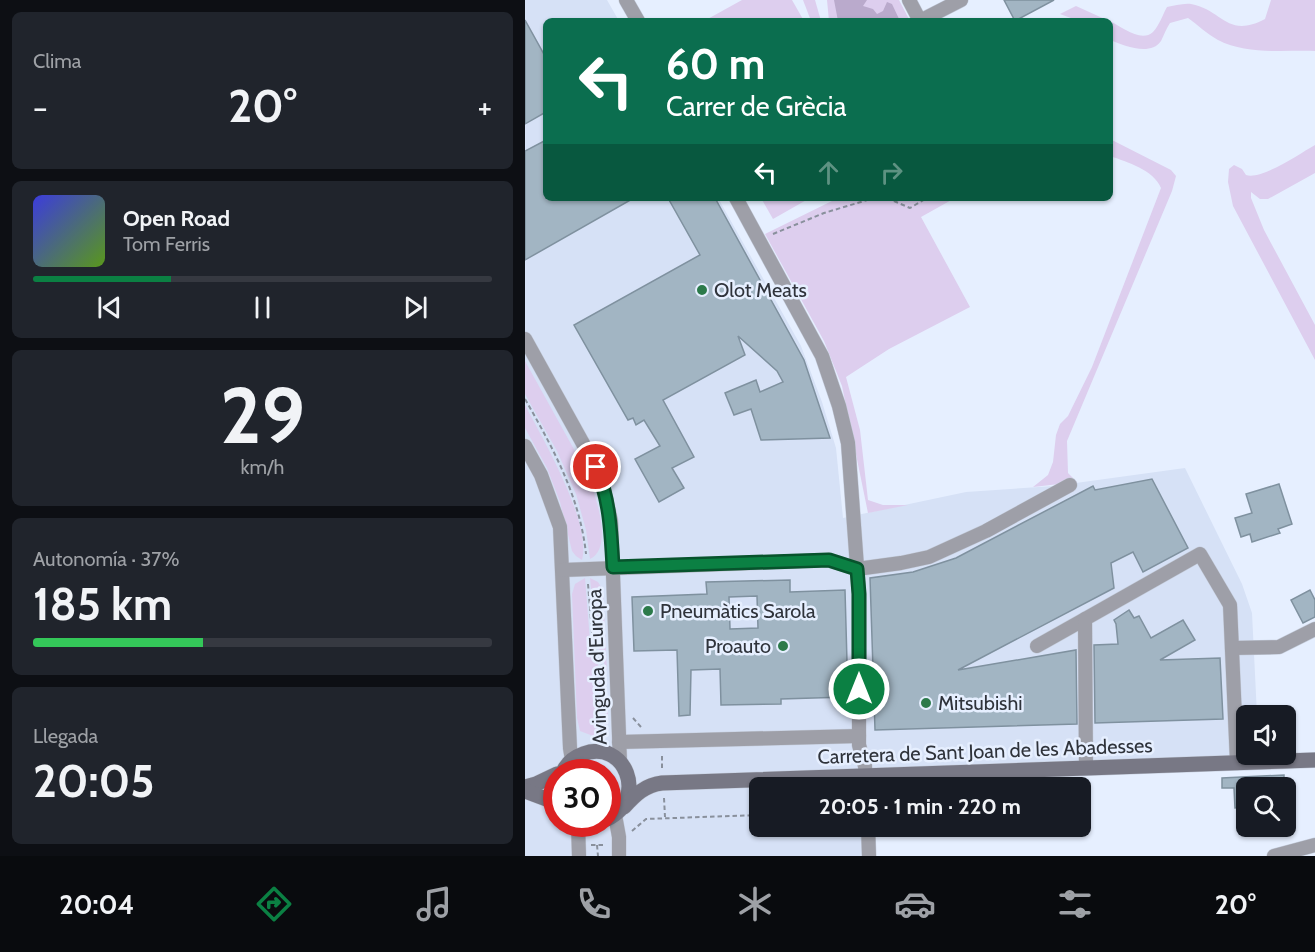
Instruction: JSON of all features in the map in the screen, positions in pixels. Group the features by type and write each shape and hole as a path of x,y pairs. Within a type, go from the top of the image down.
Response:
{"main road":[{"name":"Carretera de Sant Joan de les Abadesses","path":"578,759 588,752 597,752 616,759"},
{"name":"Carretera de Sant Joan de les Abadesses","path":"1296,761 1315,760"},
{"name":"Carretera de Sant Joan de les Abadesses","path":"945,777 1086,768 1236,763"},
{"name":"Carretera de Sant Joan de les Abadesses","path":"623,765 640,778 659,784 749,783"},
{"path":"621,805 630,792 630,784 623,765"},
{"path":"525,789 543,780"},
{"name":"Carretera de Sant Joan de les Abadesses","path":"621,808 639,791 659,784"},
{"path":"525,789 543,797"}],"street":[{"path":"626,0 636,18"},
{"path":"909,0 918,18"},
{"path":"926,18 961,0"},
{"path":"738,201 822,356 839,406 848,444 859,594 859,736 865,777"},
{"name":"Avinguda d'Europa","path":"525,339 586,447 603,485 611,521 619,742 623,765"},
{"name":"Avinguda d'Europa","path":"525,446 541,475 556,514 562,544 570,737 565,759"},
{"path":"563,570 829,560 857,569 901,563 930,557 986,531 1070,485"},
{"path":"1037,646 1200,554 1230,605 1236,740"},
{"path":"1085,619 1086,768"},
{"path":"1232,648 1279,647 1315,629"},
{"name":"Carretera de Sant Joan de les Abadesses","path":"619,742 859,736"},
{"path":"619,837 619,856"},
{"path":"868,837 869,856"},
{"path":"1274,856 1315,845"}],"path":[{"path":"759,240 825,213 864,201"},
{"path":"894,201 910,208 922,201"},
{"path":"525,399 546,436 577,506 583,529 593,644 603,670"},
{"path":"630,712 635,722 648,730"},
{"path":"662,754 659,784 665,817"},
{"path":"621,836 629,834 646,819 749,815"},
{"path":"579,851 597,845 610,845 619,837"},
{"path":"597,845 598,856"}],"shaded area":[{"path":"525,0 607,0 617,18 543,18 543,201 720,201 801,346 836,448 843,518 966,492 1054,486 1185,468 1242,584 1252,613 1257,705 1236,705 1236,763 861,777 749,777 749,837 862,837 863,856 525,856"},
{"path":"742,0 792,0 802,18 709,18"},
{"path":"803,0 815,0 820,18 810,18"},
{"path":"827,0 899,0 908,18 829,18"},
{"path":"834,0 867,0 863,6 873,9 877,14 883,11 887,2 892,4 899,18 837,18"},
{"path":"1271,0 1315,0 1315,51 1265,51 1229,45 1210,35 1188,18 1170,23 1161,41 1150,48 1136,48 1113,41 1113,23 1131,33 1148,35 1157,27 1167,7 1182,4 1202,7 1233,25 1242,26 1265,19"},
{"path":"1076,6 1102,18 1071,18 1060,14"},
{"path":"1113,141 1171,170 1176,176 1172,191 1067,441 1068,473 1077,482 1033,487 1048,475 1053,462 1056,435 1060,424 1068,416 1092,367 1161,188 1152,176 1132,164 1113,157"},
{"path":"1315,145 1315,173 1268,199 1260,199 1251,192 1251,198 1264,230 1315,325 1315,360 1233,206 1228,182 1229,169 1234,165 1242,169 1246,175 1253,176 1281,165"},
{"path":"763,201 805,201 773,219"},
{"path":"832,201 950,201 921,217 970,307 889,349 846,377 860,430 868,500 883,505 908,505 868,513 842,386 824,341 765,234"},
{"path":"525,361 586,471 594,491 602,531 597,553 590,559 586,530 576,494 557,451 525,394"},
{"path":"525,405 554,459 573,504 580,525 583,544 582,560 572,551 560,502 547,468 525,428"},
{"path":"585,578 590,641 601,673 603,702 608,706 608,723 601,734 593,736 580,731 577,718 572,594 575,584"},
{"path":"590,578 598,582 603,590 607,671 596,641"}],"building":[{"path":"1004,0 1054,0 1021,18 1013,18"},
{"path":"525,20 543,53 543,114 525,124"},
{"path":"543,142 543,201 629,201 525,260 525,151"},
{"name":"Olot Meats","path":"670,201 717,201 804,360 830,438 761,440 751,409 734,415 725,393 756,380 760,392 783,382 777,371 738,336 745,355 663,400 694,457 672,468 684,488 659,502 635,459 660,446 644,420 636,425 633,418 628,420 574,325 700,255"},
{"path":"1152,479 1188,548 1143,572 1133,552 1111,563 1114,588 958,670 1076,650 1077,724 875,730 870,578 913,572 956,558 1093,486 1095,490"},
{"path":"1279,484 1292,524 1278,529 1280,533 1252,542 1250,534 1241,537 1235,518 1252,513 1246,494"},
{"name":"Proauto","path":"790,580 790,592 845,590 846,697 781,699 781,704 721,705 720,669 691,670 690,715 679,716 677,650 634,651 632,597 707,594 706,582","holes":["757,596 758,628 730,629 729,597"]},
{"path":"1310,590 1315,600 1315,617 1303,623 1291,600"},
{"path":"1129,610 1134,618 1139,616 1151,638 1183,620 1195,640 1160,660 1220,658 1223,719 1095,723 1094,645 1118,644 1114,620"},
{"path":"1284,775 1284,777 1243,777"},
{"path":"1236,777 1236,808 1234,788 1222,788 1222,778"}],"place":[{"name":"Olot Meats","path":"702,290"},
{"name":"Pneumàtics Sarola","path":"648,611"},
{"name":"Proauto","path":"783,646"},
{"name":"Mitsubishi","path":"926,703"}],"route":[{"path":"596,467 603,485 611,521 613,567 834,560 857,569 859,689"}]}
